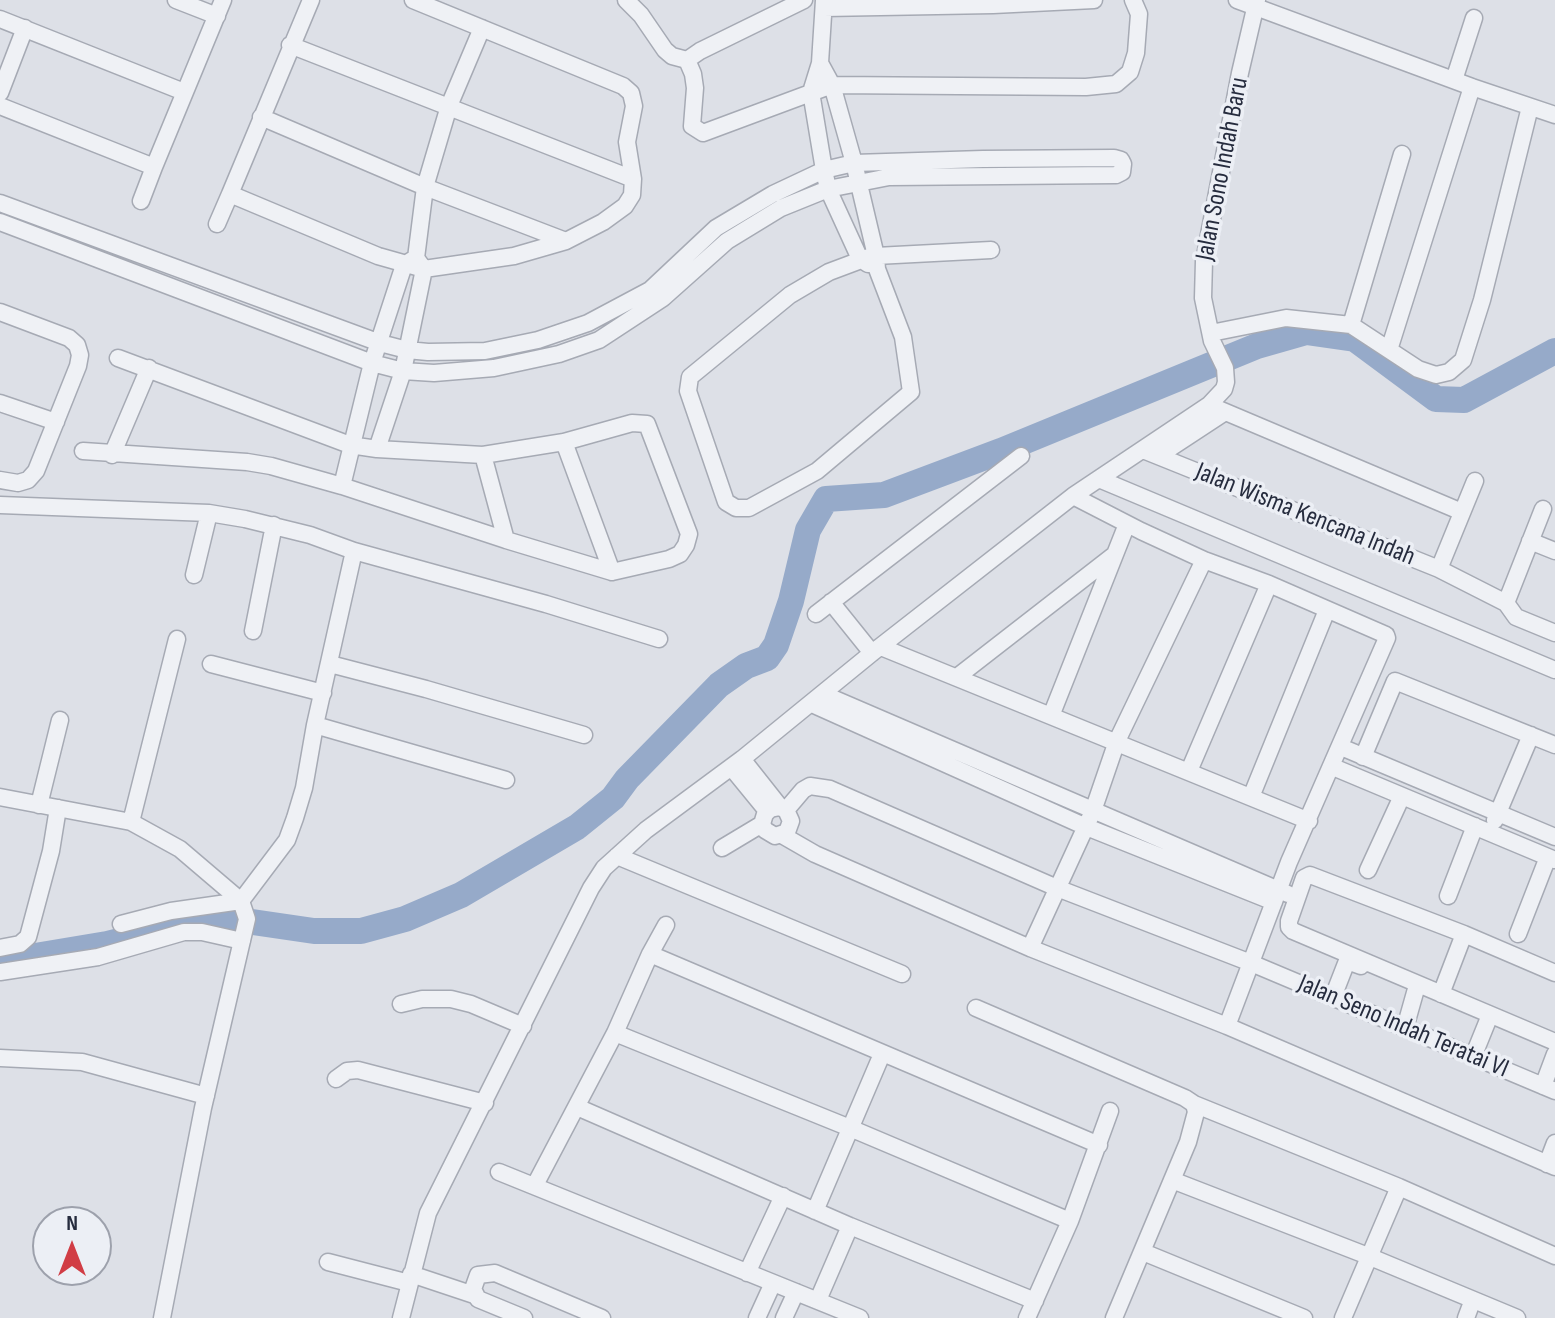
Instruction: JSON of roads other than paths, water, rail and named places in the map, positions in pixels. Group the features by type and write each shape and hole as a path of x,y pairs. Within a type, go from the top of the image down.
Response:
{"street":[{"path":"141,201 220,8 176,0"},
{"path":"217,224 311,0"},
{"path":"230,194 415,264 514,256 566,241 603,222 625,206 632,195 633,179 627,142 634,106 631,93 623,86 413,0"},
{"path":"628,0 665,50 672,56 687,60 804,0"},
{"path":"991,250 871,261 829,272 790,295 690,377 688,391 726,502 736,508 749,508 817,471 911,392 903,337 871,261 828,189 811,92 820,63 824,4 1094,0"},
{"path":"687,60 695,88 692,126 703,133 832,85 1086,87 1116,84 1130,72 1136,53 1139,14 1133,0"},
{"path":"1237,0 1257,3 1472,87 1555,115"},
{"name":"Jalan Sono Indah Baru","path":"1209,405 1224,389 1226,382 1225,368 1211,337 1203,298 1204,261 1257,3"},
{"path":"1454,80 1474,18"},
{"path":"0,19 184,92"},
{"path":"0,93 25,28"},
{"path":"377,449 407,350 425,187 449,106 482,28"},
{"path":"290,45 633,179"},
{"path":"820,63 832,85 854,163 871,261"},
{"path":"1389,350 1472,87"},
{"path":"0,106 154,167"},
{"path":"1211,337 1286,318 1351,325 1418,369 1436,375 1449,372 1463,360 1497,250 1530,107"},
{"path":"261,117 425,187 566,241"},
{"path":"1351,325 1402,154"},
{"path":"0,203 380,343 407,350 485,351 538,340 588,323 650,290 716,228 773,194 824,170 854,163 983,167 1112,175 1121,173 1123,164 1114,158 983,167 889,177 828,189 781,208 727,241 663,298 599,340 559,354 494,368 434,373 403,371 372,363 0,222"},
{"path":"150,279 156,262"},
{"path":"342,486 372,363 415,264"},
{"path":"0,312 69,338 77,345 80,355 36,471 28,480 18,483 0,480"},
{"path":"83,451 247,462 342,486 612,572 669,559 680,554 686,545 689,534 647,424 632,423 564,442 483,455 377,449 350,445 118,358"},
{"path":"112,455 149,368"},
{"path":"0,403 56,422"},
{"path":"1150,453 1209,405 1462,512"},
{"path":"401,1318 428,1213 591,888 604,868 683,801 737,763 1073,496 1225,412"},
{"path":"564,442 612,572"},
{"name":"Jalan Wisma Kencana Indah","path":"1150,453 1439,569 1475,481"},
{"path":"483,455 506,540"},
{"path":"816,614 1021,456"},
{"path":"1099,479 1555,670"},
{"path":"1073,496 1204,560 1269,584 1386,635 1387,642 1277,896 1227,1026"},
{"path":"0,505 209,513 274,525 659,639"},
{"path":"1506,603 1543,509"},
{"path":"194,575 209,513"},
{"path":"1051,716 1127,524"},
{"path":"253,631 274,525"},
{"path":"1530,541 1555,551"},
{"path":"121,924 171,911 241,901 287,840 304,788 354,551"},
{"path":"957,677 1116,554"},
{"path":"1030,948 1093,811 1117,741 1204,560"},
{"path":"1439,569 1506,603 1516,617 1555,633"},
{"path":"1189,771 1269,584"},
{"path":"831,602 876,650 957,677 1309,821"},
{"path":"1251,797 1327,610"},
{"path":"131,822 177,639"},
{"path":"211,664 323,693"},
{"path":"330,664 584,735"},
{"path":"1374,673 1555,745"},
{"path":"1363,757 1395,681"},
{"path":"817,699 1084,826 1277,896 1297,897"},
{"path":"39,805 60,720"},
{"path":"315,725 506,780"},
{"path":"1448,896 1482,829 1497,813 1531,735"},
{"path":"902,738 1093,811 1277,896"},
{"path":"1341,747 1555,837"},
{"path":"737,763 774,813 791,821 790,827 782,835"},
{"path":"1333,767 1552,858 1518,934"},
{"name":"Jalan Seno Indah Teratai VI","path":"774,813 810,786 830,789 1057,888 1251,963 1549,1089"},
{"path":"1368,870 1402,796"},
{"path":"0,797 131,822 180,849 241,901 247,919 206,1096 162,1318"},
{"path":"0,948 25,943 28,937 51,851 58,808"},
{"path":"774,813 770,834 782,835 815,854 1030,948 1227,1026 1551,1166 1555,1143"},
{"path":"722,848 774,813"},
{"path":"617,856 902,974"},
{"path":"1555,973 1464,934 1310,875 1304,878 1289,921 1293,931 1555,1042"},
{"path":"535,1185 615,1033 666,925"},
{"path":"0,972 98,957 184,932 202,932 242,940"},
{"path":"1441,994 1464,934"},
{"path":"650,954 1099,1145"},
{"path":"1333,997 1347,961 1416,989 1555,1051 1549,1089"},
{"path":"1405,1028 1416,989"},
{"path":"401,1004 422,999 451,999 523,1026"},
{"path":"976,1008 1194,1104 1399,1187 1555,1256"},
{"path":"1473,1057 1488,1020"},
{"path":"615,1033 1070,1221"},
{"path":"815,1211 882,1054"},
{"path":"0,1058 82,1062 206,1096"},
{"path":"336,1079 347,1071 358,1070 485,1103"},
{"path":"1114,1318 1188,1142 1196,1112 1194,1104"},
{"path":"577,1107 850,1226 1035,1301"},
{"path":"1027,1318 1070,1221 1110,1111"},
{"path":"499,1172 860,1318"},
{"path":"1172,1180 1517,1318"},
{"path":"1343,1318 1399,1187"},
{"path":"747,1273 783,1196"},
{"path":"818,1300 850,1226"},
{"path":"1143,1252 1304,1318"},
{"path":"328,1262 410,1278 474,1295 524,1318"},
{"path":"474,1295 474,1281 478,1275 495,1273 602,1318"},
{"path":"757,1318 773,1283"},
{"path":"784,1318 796,1292"},
{"path":"1466,1318 1472,1302"}],"waterway":[{"path":"0,962 107,944 206,919 225,918 314,931 361,931 405,919 461,895 577,827 613,798 627,779 719,685 746,666 767,658 776,645 791,601 808,530 826,499 884,495 1001,451 1257,346 1306,332 1355,339 1436,399 1464,400 1555,351"}]}
